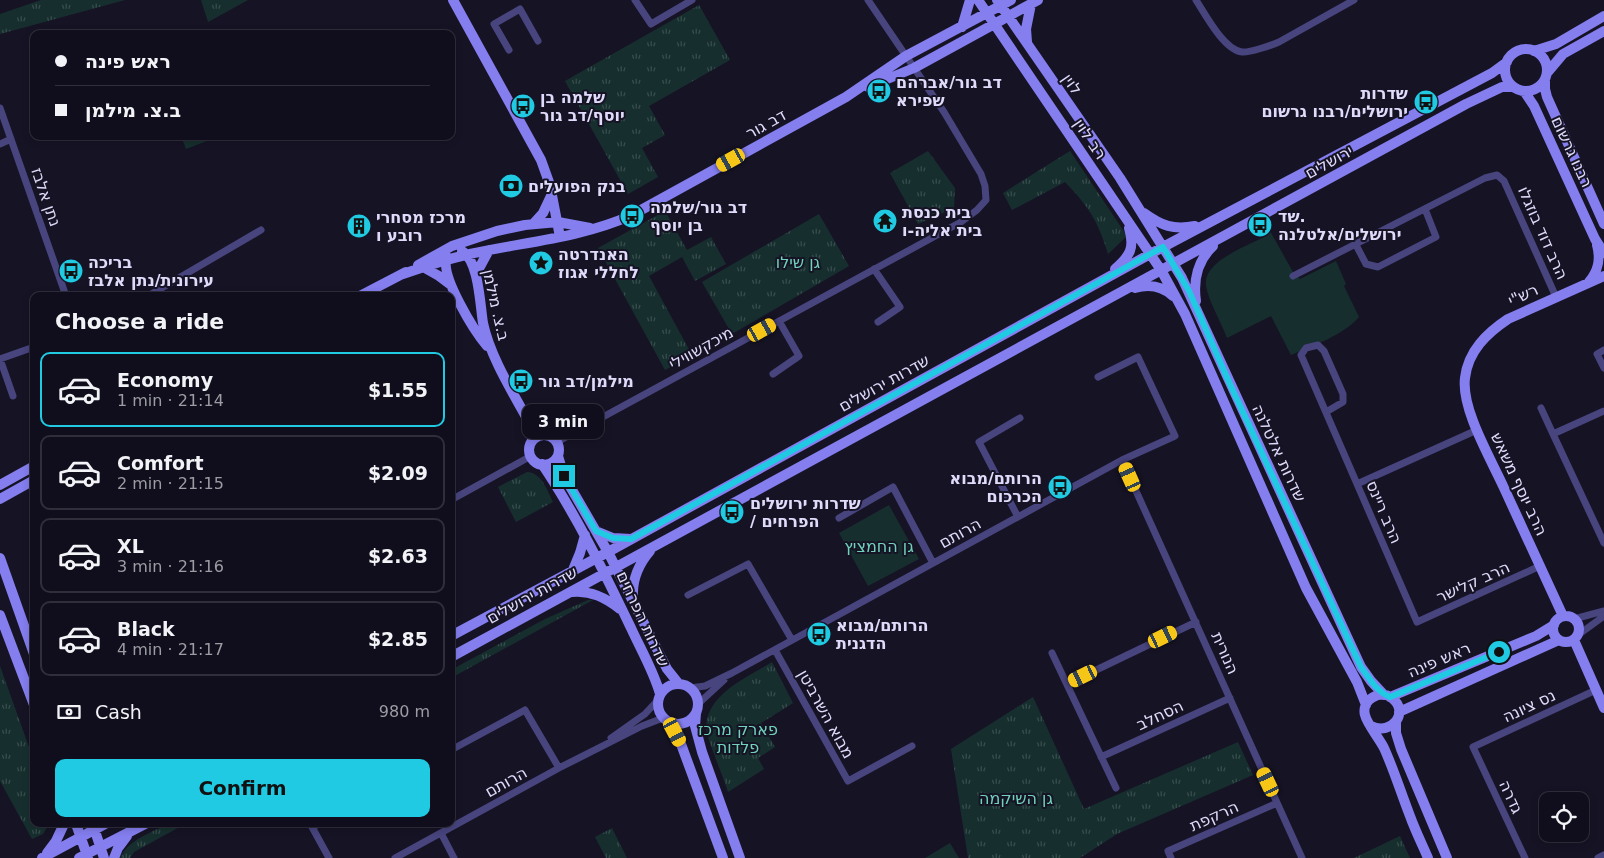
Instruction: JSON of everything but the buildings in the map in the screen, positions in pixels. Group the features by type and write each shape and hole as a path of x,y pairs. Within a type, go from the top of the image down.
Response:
{"main road":[{"path":"453,0 541,160 552,194 560,237"},
{"path":"962,27 970,0"},
{"name":"רב לוין","path":"978,0 1162,270"},
{"name":"דב גור","path":"400,275 467,254 560,237 606,226 632,215 846,97 906,56 962,27 999,3 1011,0"},
{"path":"1027,45 1026,29 1034,2"},
{"name":"דב גור","path":"846,97 914,68 1034,2"},
{"name":"לוין","path":"999,3 1120,178 1163,247"},
{"path":"1534,51 1556,44 1604,16"},
{"path":"1546,76 1545,62 1534,51 1518,50 1506,62 1506,75 1513,87 1524,91 1534,90 1546,76 1563,54 1604,31"},
{"name":"ירושלים","path":"1208,223 1492,73 1506,62"},
{"name":"רבנו גרשום","path":"1546,76 1547,97 1604,224"},
{"name":"ירושלים","path":"1162,270 1466,104 1502,87 1513,87"},
{"name":"רבנו גרשום","path":"1524,91 1534,106 1595,239 1604,253"},
{"path":"533,224 542,213 552,194"},
{"path":"1139,210 1163,226 1182,228 1208,223"},
{"path":"1104,280 1124,261 1132,246 1133,240 1127,220"},
{"name":"דב גור","path":"368,292 452,246 497,231 533,224 558,222 594,228"},
{"name":"שדרות ירושלים","path":"573,570 1208,223"},
{"path":"1198,311 1194,291 1197,270 1208,251 1223,236"},
{"path":"1589,282 1599,266 1599,252 1595,239"},
{"path":"445,262 452,246"},
{"name":"ב.צ. מילמן","path":"452,246 467,254 476,274 483,321 492,353"},
{"name":"שדרות אלטלנה","path":"1163,247 1198,311 1361,667 1371,681 1387,696"},
{"path":"476,274 489,250"},
{"name":"ב.צ. מילמן","path":"445,262 454,292"},
{"path":"423,267 451,285"},
{"path":"633,601 633,583 636,570 654,547 1162,270"},
{"name":"שדרות אלטלנה","path":"1162,270 1306,588 1357,682 1366,705"},
{"name":"רש\"י","path":"1469,361 1482,340 1495,327 1508,319 1604,276"},
{"path":"1118,294 1143,286 1151,286 1166,290 1178,302"},
{"name":"ב.צ. מילמן","path":"455,294 476,334 492,353"},
{"path":"492,353 537,437"},
{"name":"הרב יוסף משאש","path":"1469,361 1465,379 1465,394 1477,430 1540,566 1569,617 1579,624 1576,637 1604,708"},
{"path":"558,456 551,463 542,464 533,460 531,456 531,443 537,437 550,436 557,442 558,456 564,476 608,552"},
{"path":"542,464 559,490 597,558"},
{"path":"0,485 5,479 30,468"},
{"path":"0,499 30,482"},
{"path":"596,531 613,538 631,539"},
{"path":"455,634 573,570 585,535"},
{"name":"שדרות ירושלים","path":"455,655 654,547"},
{"name":"שדרות הפרחים","path":"608,552 667,669 679,684"},
{"path":"0,558 30,643"},
{"name":"שדרות הפרחים","path":"597,558 656,681 659,698"},
{"path":"568,593 588,592 598,595 623,612"},
{"path":"0,615 30,694"},
{"path":"1569,617 1557,620 1553,632 1559,640 1566,642 1576,637"},
{"name":"ראש פינה","path":"1387,696 1536,636 1554,626"},
{"name":"ראש פינה","path":"1398,716 1559,640"},
{"path":"723,858 681,744 666,720 659,713 659,698 668,686 679,684 690,688 696,695 695,726 702,752 740,858"},
{"path":"1428,858 1410,817 1385,750 1365,716 1366,705 1371,698 1380,694 1387,696 1396,703 1398,716 1396,733 1401,750 1447,858"},
{"path":"666,720 679,725 684,724 693,718 697,709"},
{"path":"1371,726 1382,729 1393,725 1398,716"},
{"path":"42,858 56,841 63,827"},
{"path":"77,827 85,857 139,827"},
{"path":"42,858 81,837 94,827 104,858"},
{"path":"114,858 121,843 132,831"}],"street":[{"path":"635,0 651,24 692,0"},
{"path":"868,0 914,68"},
{"path":"1196,0 1224,41 1234,49 1242,52 1268,47 1279,42 1354,0"},
{"path":"509,50 494,24 520,9 538,41"},
{"name":"מיכקשווילי","path":"557,442 961,222 977,210 986,200 985,186 981,174 944,112 914,68"},
{"name":"נתן אלבז","path":"0,108 65,292"},
{"path":"0,144 11,139"},
{"name":"הרב דוד בוזגלו","path":"1293,276 1485,178 1497,175 1504,182 1556,297"},
{"path":"1356,244 1366,264 1378,267 1387,263 1436,237 1425,209"},
{"path":"155,292 261,230"},
{"path":"874,269 900,307 878,322"},
{"path":"773,374 799,356 779,321"},
{"name":"הרב ריינס","path":"1326,412 1343,402 1343,394 1324,351 1318,345 1306,348 1302,355 1326,412 1357,484 1417,622"},
{"path":"13,396 0,359 30,348"},
{"path":"1604,350 1597,354 1604,368"},
{"name":"הרותם","path":"690,688 705,686 732,673 1122,460 1175,436 1138,356 1098,377"},
{"path":"1541,408 1604,543"},
{"path":"1553,434 1604,411"},
{"path":"1018,517 979,442 1020,418"},
{"path":"1357,484 1477,430"},
{"path":"455,494 531,456"},
{"name":"הנורית","path":"1122,460 1302,858"},
{"path":"839,518 893,488 933,564"},
{"path":"688,595 748,564 792,640"},
{"name":"הרב קלישר","path":"1417,622 1540,566"},
{"path":"1569,617 1604,610"},
{"path":"1576,637 1604,616"},
{"path":"1067,684 1196,622"},
{"name":"מבוא השרביטן","path":"775,650 848,781 912,746"},
{"path":"1052,653 1116,788"},
{"name":"הרותם","path":"697,709 732,673"},
{"name":"נס ציונה","path":"1473,747 1596,690"},
{"name":"הרותם","path":"585,756 645,714 659,698"},
{"name":"הסחלב","path":"1102,757 1230,698"},
{"path":"455,748 526,710 560,768"},
{"name":"הרותם","path":"455,825 642,726 666,720"},
{"name":"גדרה","path":"1473,747 1525,858"},
{"name":"הרקפת","path":"1171,858 1168,851 1277,803"},
{"path":"312,827 329,858"},
{"name":"הרותם","path":"394,858 452,827"},
{"path":"441,833 454,858"},
{"path":"1598,858 1604,855"}],"green space":[{"path":"41,0 125,0 0,34 0,14"},
{"path":"201,0 248,0 208,22"},
{"path":"699,5 730,60 649,106 665,135 642,148 658,177 628,194 565,81"},
{"path":"183,140 210,140 186,149"},
{"path":"928,151 955,188 954,208 918,224 890,173"},
{"path":"1070,151 1127,236 1108,254 1092,215 1065,182 1012,210 1003,193"},
{"path":"665,211 687,250 711,237 726,264 695,281 682,257 649,276 692,355 665,370 598,248"},
{"name":"גן שילו","path":"819,214 849,266 732,334 702,282"},
{"path":"1270,231 1293,272 1300,279 1336,261 1346,284 1344,286 1359,317 1336,335 1291,355 1271,316 1227,338 1212,305 1206,286 1207,277 1211,269 1218,262 1266,236"},
{"path":"527,472 537,475 546,487 553,502 516,522 498,487"},
{"name":"גן החמציץ","path":"889,505 919,559 868,586 839,533"},
{"path":"588,600 593,600 455,676 455,668 545,619"},
{"name":"פארק מרכז פלדות","path":"772,662 793,703 761,723 775,747 758,758 764,769 728,792 707,731 708,715 721,696 730,688"},
{"path":"0,666 30,750 30,827 47,827 43,834 32,839 0,781"},
{"name":"גן השיקמה","path":"1033,697 1084,809 1238,742 1253,775 1117,834 1080,858 968,858 951,749"},
{"path":"161,827 180,827 134,852 130,858 120,858 128,846"},
{"path":"612,828 627,858 606,858 595,837"},
{"path":"1400,836 1410,858 1354,858"},
{"path":"950,843 959,858 925,858"}],"place":[{"name":"דב גור/אברהם שפירא","path":"879,91"},
{"name":"שדרות ירושלים/רבנו גרשום","path":"1426,102"},
{"name":"שלמה בן יוסף/דב גור","path":"523,106"},
{"name":"בנק הפועלים","path":"511,186"},
{"name":"דב גור/שלמה בן יוסף","path":"632,216"},
{"name":"בית כנסת בית אליה-ו","path":"885,221"},
{"name":"שד. ירושלים/אלטלנה","path":"1260,225"},
{"name":"מרכז מסחרי רובע ו","path":"359,226"},
{"name":"האנדרטה לחללי אגוז","path":"541,263"},
{"name":"בריכה עירונית/נתן אלבז","path":"71,271"},
{"name":"מילמן/דב גור","path":"521,381"},
{"name":"הרותם/מבוא הכרכום","path":"1060,487"},
{"name":"שדרות ירושלים / הפרחים","path":"732,512"},
{"name":"הרותם/מבוא הדגנית","path":"819,634"}],"route":[{"path":"564,476 596,531 613,538 631,539 1163,247 1189,291 1361,667 1371,681 1384,695 1390,697 1499,652"}]}
